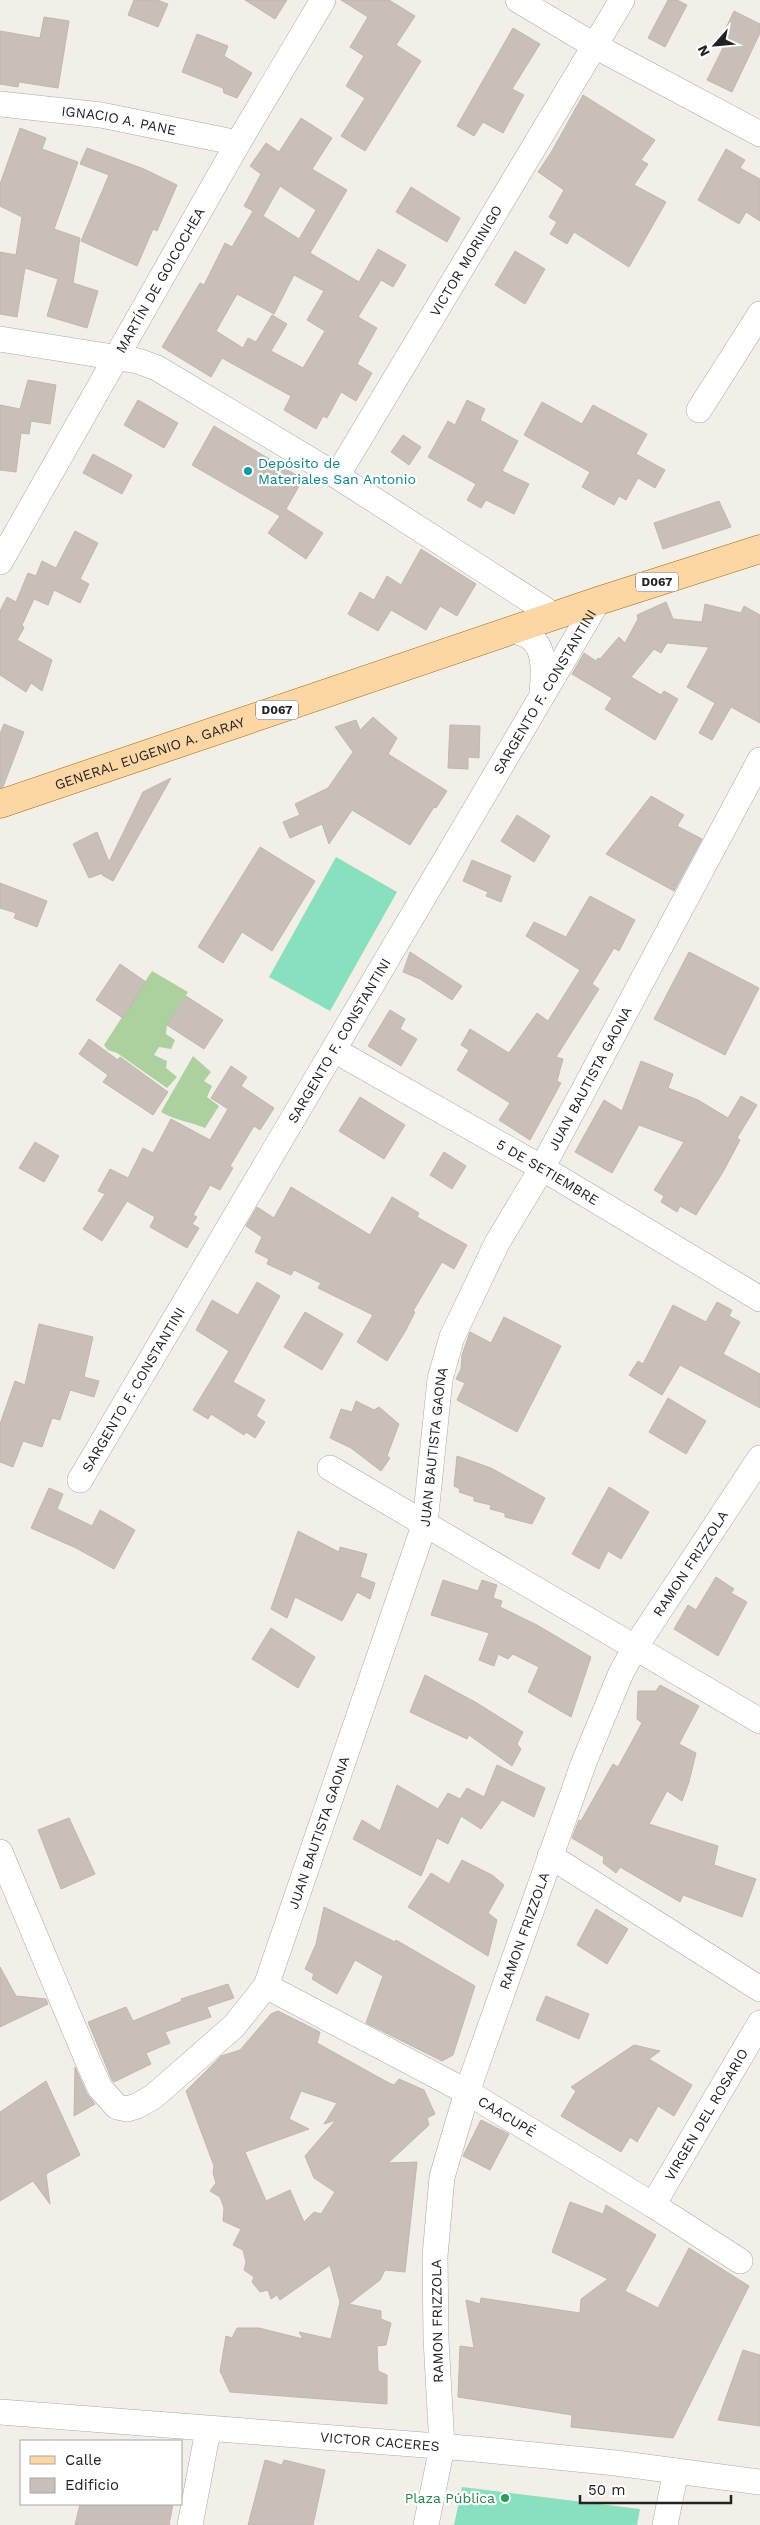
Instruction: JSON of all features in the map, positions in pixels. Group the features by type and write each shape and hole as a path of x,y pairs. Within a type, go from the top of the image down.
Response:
{"main road":[{"name":"D067","path":"555,616 760,549"},
{"name":"GENERAL EUGENIO A. GARAY","path":"0,804 555,616"}],"street":[{"name":"MARTÍN DE GOICOCHEA","path":"0,562 238,143 323,0"},
{"path":"518,0 595,46 760,134"},
{"name":"VICTOR MORINIGO","path":"336,476 622,0"},
{"name":"IGNACIO A. PANE","path":"0,104 101,115 238,143"},
{"path":"699,410 760,314"},
{"path":"0,339 117,358 157,368 336,476 555,616"},
{"name":"SARGENTO F. CONSTANTINI","path":"80,1480 598,602"},
{"path":"513,630 531,638 537,645 542,658 541,698"},
{"name":"JUAN BAUTISTA GAONA","path":"0,1852 100,2088 117,2107 127,2109 153,2097 234,2026 266,1986 425,1523 440,1379 452,1336 498,1243 542,1168 760,760"},
{"name":"5 DE SETIEMBRE","path":"334,1050 542,1168 760,1299"},
{"name":"RAMON FRIZZOLA","path":"426,2525 442,2447 436,2339 435,2256 442,2177 468,2092 584,1762 622,1673 636,1646 760,1458"},
{"path":"330,1468 636,1646 760,1721"},
{"path":"550,1856 760,1989"},
{"name":"CAACUPÉ","path":"266,1986 468,2092 653,2205 740,2261"},
{"name":"VIRGEN DEL ROSARIO","path":"653,2205 760,2023"},
{"name":"VICTOR CACERES","path":"0,2412 607,2462 760,2482"},
{"path":"190,2525 208,2430"},
{"path":"665,2525 676,2471"}],"green space":[{"path":"336,857 397,892 330,1011 269,977"},
{"path":"152,971 188,992 167,1025 166,1034 175,1040 171,1049 159,1047 154,1055 167,1061 166,1068 177,1077 167,1088 117,1053 108,1050 104,1045"},
{"path":"193,1056 211,1072 204,1081 212,1086 207,1097 219,1106 205,1128 161,1112"},
{"name":"Plaza Pública","path":"462,2487 640,2509 637,2525 454,2525"}],"building":[{"path":"134,0 157,0 168,4 158,27 128,15"},
{"path":"245,0 287,0 275,19"},
{"path":"341,0 389,0 415,16 396,45 421,61 365,151 341,136 365,98 346,86 364,56 350,47 368,17"},
{"path":"668,0 677,0 687,5 665,47 648,38"},
{"path":"734,11 760,24 760,33 732,92 707,80 723,48 718,45"},
{"path":"44,17 69,21 58,88 19,82 18,87 0,84 0,31 40,38"},
{"path":"513,28 540,44 512,89 524,95 503,133 483,122 474,136 457,126"},
{"path":"197,34 228,46 224,56 252,73 237,98 224,93 223,88 182,72"},
{"path":"583,95 655,140 641,160 648,164 634,185 666,202 629,267 574,232 567,244 550,234 557,222 549,217 564,190 538,172"},
{"path":"301,118 332,138 312,169 347,190 310,253 359,282 378,249 406,265 393,287 381,280 358,317 377,328 357,364 372,373 356,401 341,392 327,418 323,416 316,429 284,410 291,396 222,358 211,377 162,347 200,283 204,285 225,243 232,247 253,211 244,206 261,174 250,166 266,143 279,152","holes":["280,186 316,210 299,239 263,216","294,275 324,291 307,320 325,331 303,368 271,351 287,324 272,315 256,342 248,338 243,348 216,331 237,294 274,314"]},
{"path":"20,128 46,138 42,149 78,162 54,229 80,238 73,283 98,291 87,328 47,316 58,279 25,268 17,317 0,314 0,252 16,255 22,217 0,206 0,184"},
{"path":"87,148 144,169 177,185 157,231 153,229 137,266 81,241 109,175 80,164"},
{"path":"726,149 745,160 740,168 760,179 760,221 746,212 739,224 698,200"},
{"path":"411,187 460,218 447,242 396,212"},
{"path":"515,251 545,269 525,304 495,285"},
{"path":"28,380 56,385 50,424 31,421 29,434 21,433 16,472 0,470 0,405 20,409"},
{"path":"138,400 178,423 164,448 124,425"},
{"path":"467,400 485,409 480,420 518,441 502,471 529,484 514,514 486,500 481,508 467,500 476,484 428,457 448,421 455,425"},
{"path":"542,402 582,424 593,405 647,434 636,454 665,470 655,488 638,478 626,500 619,496 614,505 582,487 590,472 524,435"},
{"name":"Depósito de Materiales San Antonio","path":"214,426 303,479 286,509 323,533 306,559 268,533 280,516 192,465"},
{"path":"403,435 421,447 409,465 391,452"},
{"path":"93,454 132,475 122,494 83,473"},
{"path":"719,501 731,527 663,549 654,523"},
{"path":"75,531 98,543 80,579 89,584 80,603 54,590 48,605 34,599 22,625 24,628 17,640 52,660 42,691 31,683 26,692 0,675 0,611 7,597 16,602 28,573 36,576 42,561 56,568"},
{"path":"421,549 476,584 457,616 440,606 426,630 391,610 378,631 348,614 360,592 374,600 387,576 401,585"},
{"path":"666,602 673,619 702,622 705,604 741,613 744,606 760,615 760,723 731,707 712,740 699,733 715,703 687,687 709,647 667,643 661,653 654,649 631,677 661,695 664,691 678,699 655,740 605,709 612,698 572,674 584,653 596,661 598,658 600,659 619,637 625,643 638,619 637,615"},
{"path":"373,717 397,738 388,754 447,791 436,808 434,807 410,845 352,810 329,844 322,824 290,838 283,822 300,815 295,804 328,788 353,752 335,727 356,720 360,730"},
{"path":"4,724 24,732 3,787 0,788 0,734"},
{"path":"450,725 480,726 479,758 468,757 468,769 448,768"},
{"path":"171,778 113,881 102,875 103,873 89,878 73,844 97,832 109,862 143,792"},
{"path":"651,796 684,815 677,826 702,839 674,891 606,854"},
{"path":"517,815 550,836 534,862 501,841"},
{"path":"260,847 315,881 272,951 242,932 223,963 198,947"},
{"path":"472,860 511,876 501,902 486,896 488,892 463,881"},
{"path":"0,883 47,901 37,927 14,918 16,913 0,908"},
{"path":"590,896 635,920 619,951 614,948 592,984 599,989 556,1057 563,1059 557,1081 561,1083 530,1140 499,1120 510,1103 457,1070 469,1050 461,1045 470,1029 509,1053 537,1013 548,1021 580,970 526,936 534,922 566,937"},
{"path":"410,952 462,986 452,1000 420,979 403,972"},
{"path":"689,952 759,988 725,1055 654,1019"},
{"path":"120,964 146,982 123,1018 96,1000"},
{"path":"186,996 223,1020 204,1049 167,1025"},
{"path":"390,1010 405,1019 400,1029 417,1039 401,1066 368,1046"},
{"path":"89,1039 118,1060 120,1057 168,1092 153,1115 103,1082 108,1075 79,1054"},
{"path":"641,1061 673,1074 668,1088 698,1100 728,1118 741,1096 757,1105 737,1138 740,1140 723,1172 696,1215 680,1206 677,1212 661,1202 664,1196 654,1190 684,1142 639,1125 612,1173 575,1152 604,1100 622,1111"},
{"path":"231,1066 247,1077 241,1086 274,1108 260,1130 254,1126 230,1166 233,1168 220,1190 210,1185 193,1215 197,1217 192,1224 199,1228 187,1248 150,1227 155,1217 127,1201 102,1241 83,1229 105,1194 98,1191 110,1169 128,1178 143,1148 153,1153 171,1119 210,1140 228,1109 211,1098"},
{"path":"360,1097 405,1125 384,1159 339,1131"},
{"path":"35,1142 59,1156 44,1182 19,1168"},
{"path":"444,1152 466,1166 452,1189 430,1175"},
{"path":"291,1187 370,1235 392,1197 419,1213 417,1217 467,1245 454,1269 442,1262 413,1311 415,1312 406,1330 387,1361 357,1342 373,1315 318,1288 321,1283 294,1270 291,1275 267,1264 269,1259 255,1252 262,1237 246,1226 257,1207 274,1218"},
{"path":"257,1282 280,1296 233,1382 265,1400 256,1416 265,1422 255,1438 246,1432 244,1435 211,1414 208,1419 193,1410 229,1351 196,1330 212,1300 238,1315"},
{"path":"717,1302 732,1310 729,1316 740,1322 723,1354 760,1374 760,1408 680,1365 662,1395 629,1375 638,1361 643,1364 673,1305 706,1322"},
{"path":"305,1312 343,1334 322,1370 284,1347"},
{"path":"504,1317 561,1346 517,1432 457,1400 465,1383 456,1379 461,1369 462,1355 470,1332 491,1343"},
{"path":"39,1324 93,1337 84,1377 99,1381 94,1397 70,1390 60,1420 52,1418 42,1447 23,1441 13,1467 0,1462 0,1424 15,1381 25,1385"},
{"path":"668,1398 706,1421 686,1454 649,1432"},
{"path":"356,1401 374,1410 379,1407 399,1424 387,1456 390,1458 381,1471 351,1448 330,1438 341,1409 352,1412"},
{"path":"457,1456 491,1468 545,1498 532,1524 505,1517 505,1513 490,1509 491,1505 474,1501 474,1497 459,1492 460,1489 454,1486"},
{"path":"609,1487 649,1512 621,1559 608,1551 599,1569 572,1554"},
{"path":"49,1488 63,1494 57,1509 92,1526 100,1510 135,1530 114,1569 76,1548 31,1528"},
{"path":"298,1531 339,1552 340,1547 367,1554 360,1577 375,1583 370,1599 357,1592 342,1621 295,1597 287,1618 271,1609"},
{"path":"716,1577 734,1589 731,1593 747,1602 718,1656 674,1629 688,1605 696,1610"},
{"path":"443,1580 478,1591 482,1580 497,1585 493,1598 502,1601 500,1607 537,1625 591,1657 571,1717 528,1692 539,1667 513,1654 508,1659 498,1654 494,1666 479,1660 489,1633 431,1615"},
{"path":"271,1628 315,1657 298,1688 252,1659"},
{"path":"425,1675 477,1703 523,1732 517,1744 521,1749 512,1766 469,1735 467,1739 410,1712"},
{"path":"660,1685 699,1706 679,1744 696,1753 682,1801 667,1791 649,1824 718,1846 714,1865 756,1879 742,1917 683,1895 680,1902 620,1867 616,1873 603,1863 604,1857 572,1838 579,1820 581,1821 613,1764 618,1767 642,1723 637,1719 638,1691 656,1691"},
{"path":"497,1765 545,1788 534,1817 502,1800 481,1829 461,1816 448,1844 437,1838 421,1876 353,1839 362,1820 380,1831 397,1785 438,1809 448,1793 460,1799 467,1788 484,1797"},
{"path":"69,1818 95,1874 61,1889 38,1830"},
{"path":"462,1860 492,1875 504,1885 488,1913 497,1920 488,1956 408,1907 431,1873 449,1884"},
{"path":"324,1907 395,1942 396,1940 475,1986 453,2055 442,2061 366,2023 383,1976 355,1960 337,1994 312,1979 314,1974 305,1969 316,1944"},
{"path":"596,1909 628,1929 607,1964 577,1945"},
{"path":"0,1967 16,1996 46,1999 48,2004 0,2027"},
{"path":"228,1984 234,1998 207,2007 211,2017 165,2032 170,2043 146,2053 151,2064 114,2082 112,2080 88,2022 126,2007 133,2021 182,2001 181,1999"},
{"path":"546,1996 589,2014 579,2039 536,2020"},
{"path":"278,2011 320,2032 317,2043 389,2083 394,2085 399,2079 424,2090 435,2114 427,2118 429,2125 388,2163 417,2162 405,2272 385,2270 380,2280 349,2304 381,2311 381,2319 391,2323 386,2345 377,2346 378,2371 387,2375 387,2404 230,2392 220,2371 226,2336 232,2338 237,2328 259,2328 303,2339 299,2332 331,2339 340,2302 330,2265 280,2300 277,2295 271,2299 268,2290 260,2292 252,2282 254,2277 244,2270 246,2262 243,2250 233,2245 241,2229 223,2221 224,2208 220,2197 210,2191 216,2183 213,2173 214,2166 186,2091 221,2056 240,2050 271,2014","holes":["301,2091 337,2103 324,2124 336,2120 305,2156 314,2178 335,2192 321,2214 314,2212 304,2222 290,2190 266,2201 245,2152 309,2129 289,2119"]},
{"path":"634,2045 660,2051 649,2059 692,2085 674,2116 658,2106 637,2142 630,2137 621,2152 561,2116 576,2091 571,2087"},
{"path":"75,2067 87,2094 95,2104 74,2116"},
{"path":"46,2081 80,2155 46,2174 50,2204 33,2181 0,2201 0,2112"},
{"path":"481,2120 509,2134 490,2170 463,2156"},
{"path":"570,2202 603,2214 606,2205 656,2235 625,2291 658,2308 689,2248 749,2286 673,2438 571,2427 572,2415 458,2397 460,2346 474,2348 466,2300 480,2304 481,2298 580,2313 581,2299 608,2279 552,2252"},
{"path":"743,2350 760,2355 760,2426 718,2420"},
{"path":"265,2460 282,2465 284,2460 325,2470 313,2525 248,2525"},
{"path":"80,2505 173,2505 169,2525 75,2525"}],"place":[{"name":"Depósito de Materiales San Antonio","path":"248,471"},
{"name":"Plaza Pública","path":"505,2498"}]}
